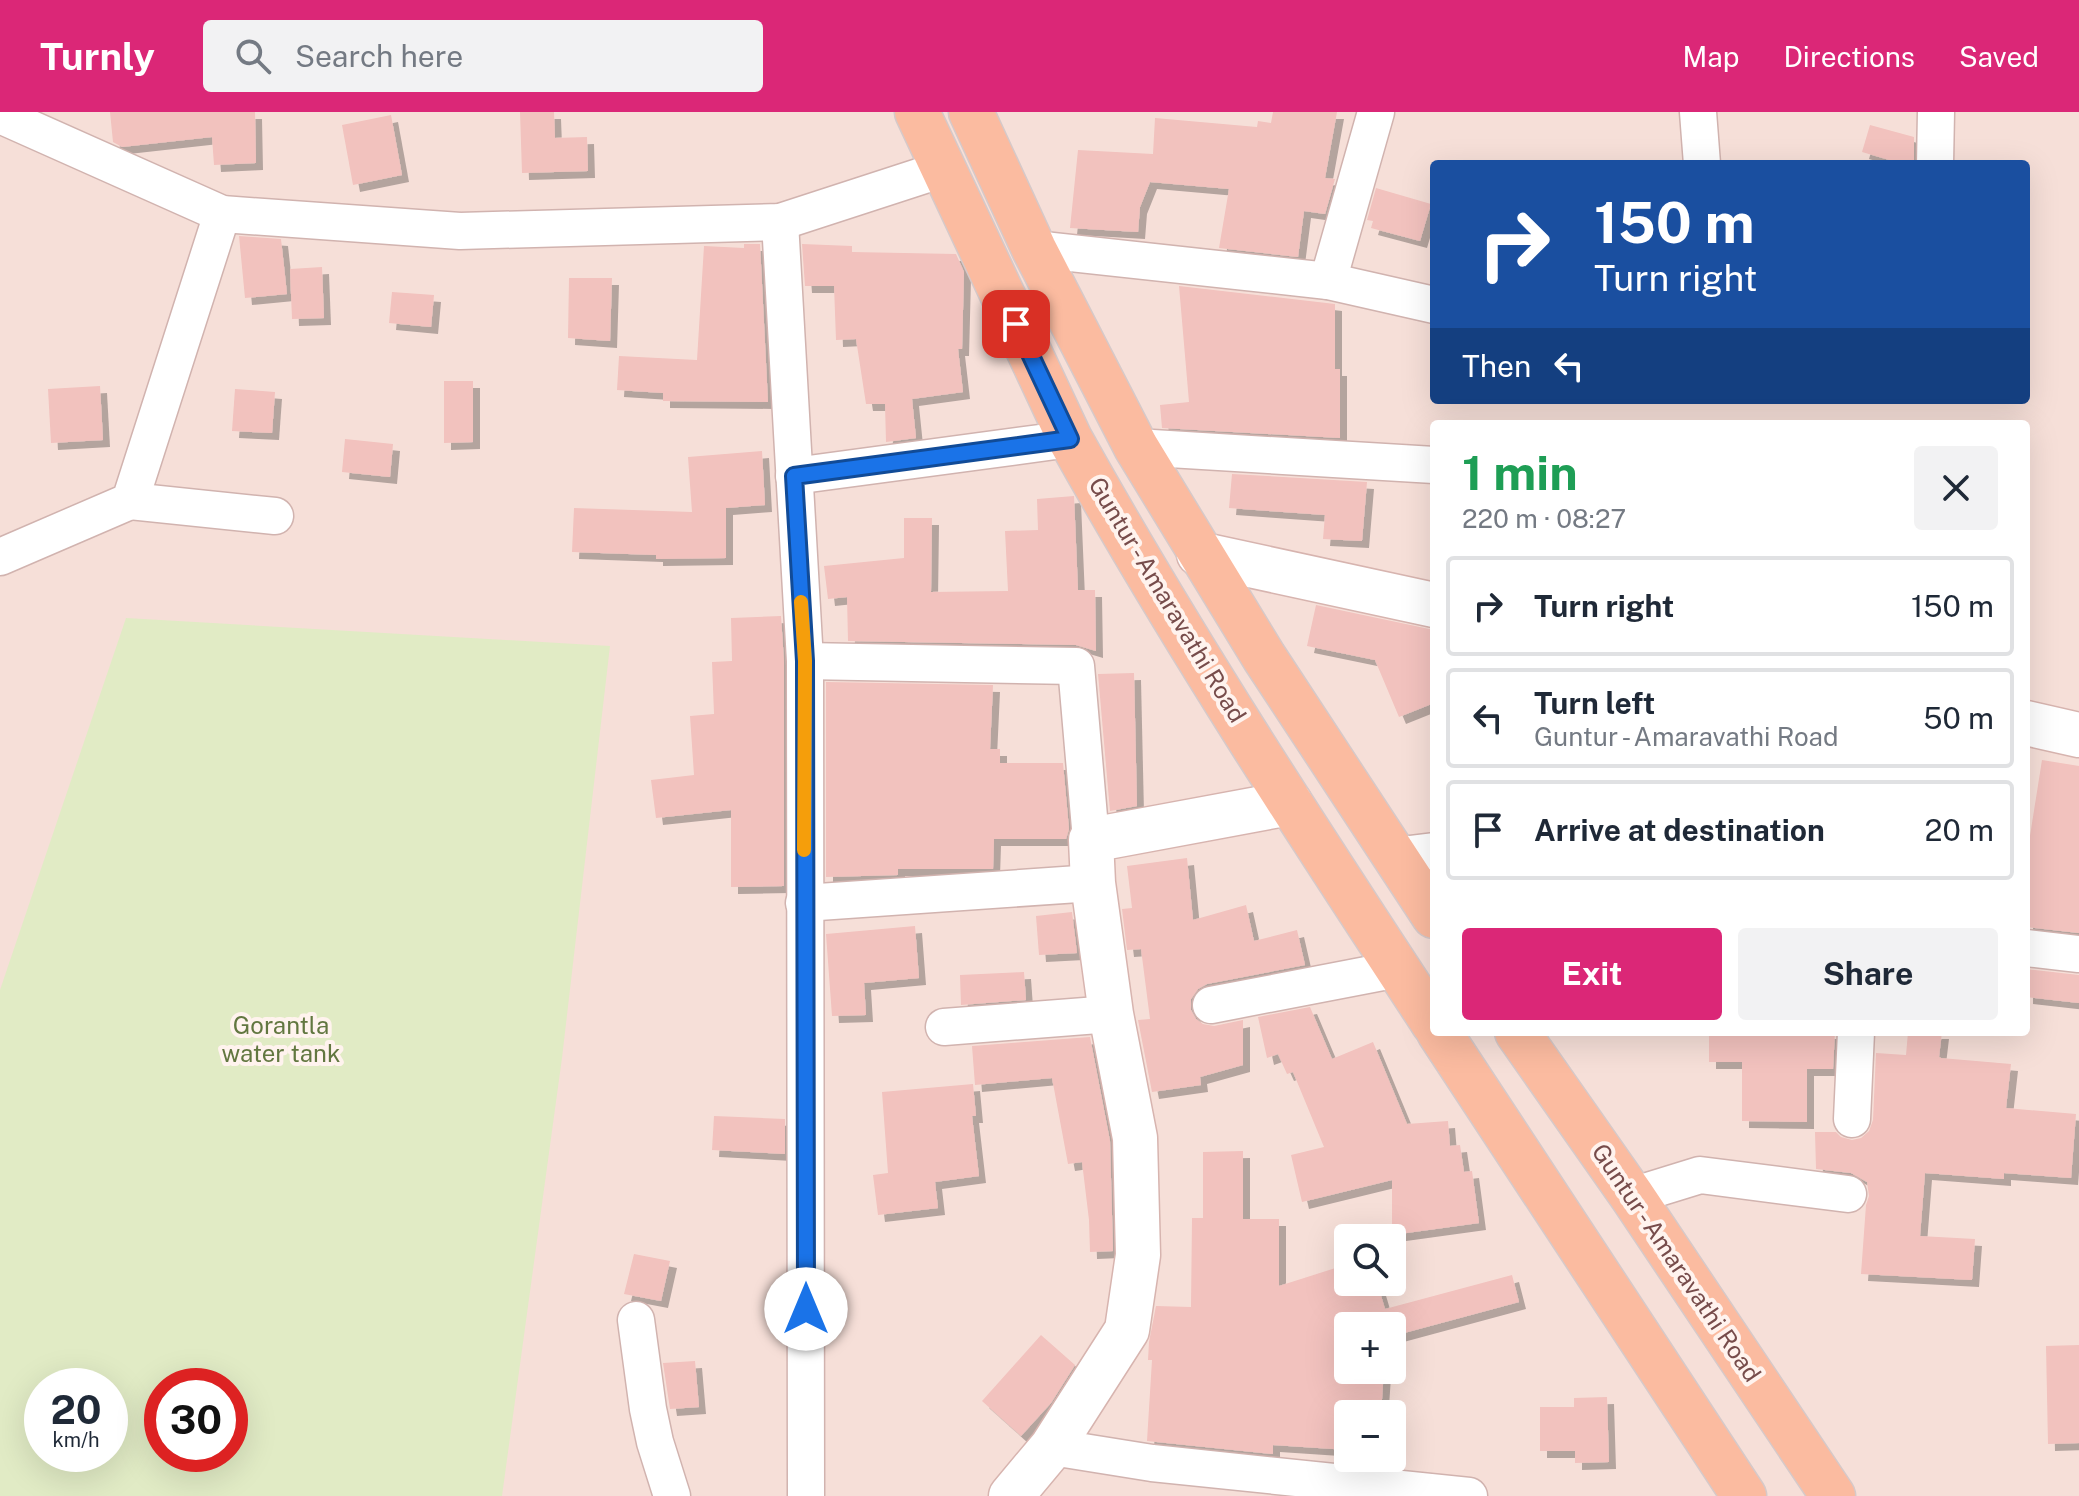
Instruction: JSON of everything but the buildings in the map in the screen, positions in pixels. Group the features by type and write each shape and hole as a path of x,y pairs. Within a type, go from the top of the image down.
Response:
{"main road":[{"name":"Guntur - Amaravathi Road","path":"917,112 1070,439 1163,598 1290,803 1430,1018"},
{"path":"971,112 1034,249 1136,447 1199,554 1414,854 1430,904"},
{"path":"1442,1036 1744,1496"},
{"name":"Guntur - Amaravathi Road","path":"1520,1036 1632,1196 1833,1496"}],"street":[{"path":"1328,281 1376,112"},
{"path":"1698,112 1702,160"},
{"path":"1935,160 1936,112"},
{"path":"0,115 222,214 460,231 780,222 943,169"},
{"path":"130,501 222,214"},
{"path":"780,222 805,661 806,1496"},
{"path":"1034,249 1328,281 1430,304"},
{"path":"794,476 1070,439"},
{"path":"1136,447 1430,465"},
{"path":"0,557 130,501 275,516"},
{"path":"1199,554 1430,604"},
{"path":"805,661 1076,666 1093,883 1111,1014 1135,1138 1138,1255 1127,1330 1052,1447 1011,1496"},
{"path":"2030,724 2079,735"},
{"path":"1091,840 1290,803"},
{"path":"804,903 1093,883"},
{"path":"2030,948 2079,954"},
{"path":"1211,1005 1398,969"},
{"path":"944,1027 1111,1014"},
{"path":"1852,1119 1856,1036"},
{"path":"1632,1196 1700,1175 1848,1194"},
{"path":"636,1320 648,1409 672,1496"},
{"path":"1052,1447 1152,1463 1469,1496"}],"shaded area":[{"path":"0,112 2079,112 2079,1496 0,1496"}],"green space":[{"name":"Gorantla water tank","path":"126,618 610,646 562,1058 502,1496 0,1496 0,990"}],"slow traffic":[{"path":"801,602 805,661 804,850"}],"route":[{"path":"806,1309 805,661 794,476 1070,439 1016,324"}]}
